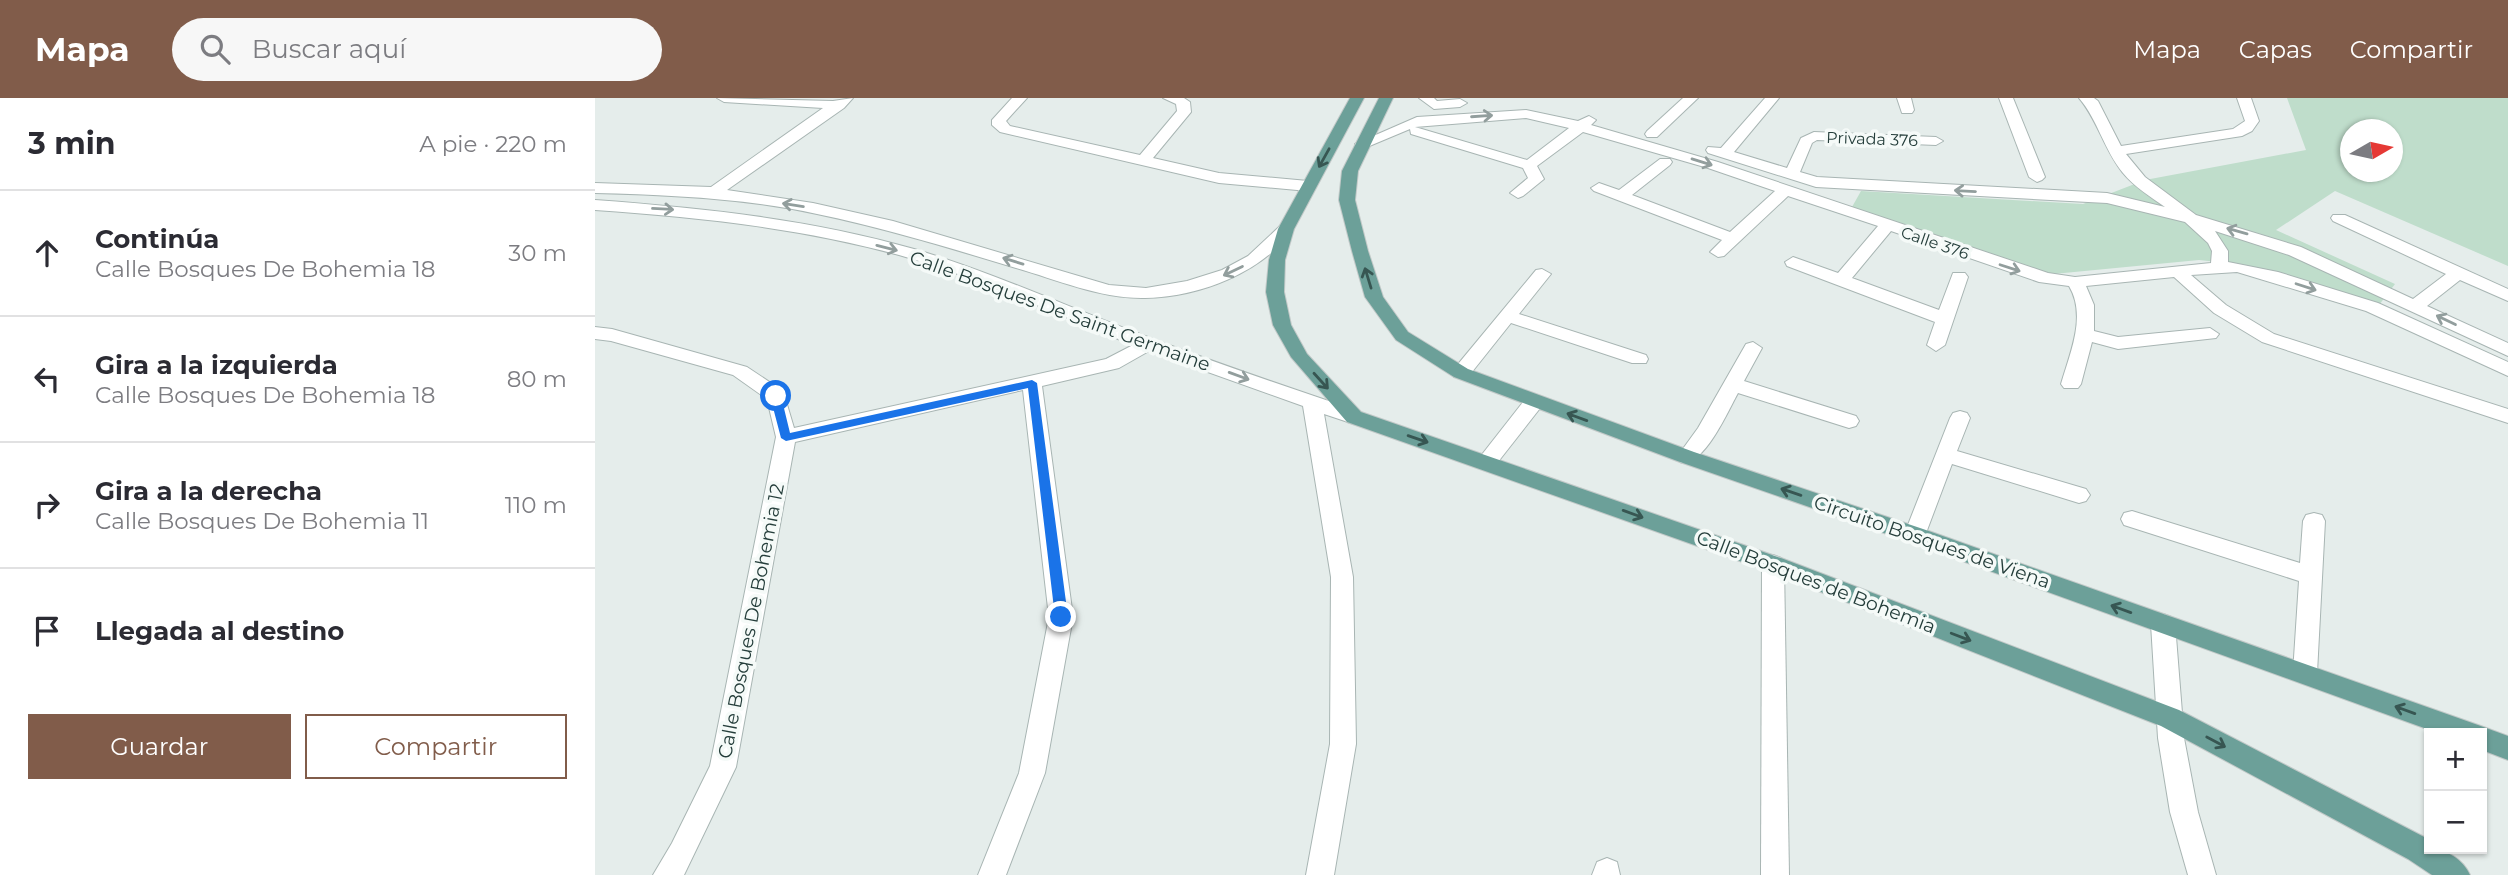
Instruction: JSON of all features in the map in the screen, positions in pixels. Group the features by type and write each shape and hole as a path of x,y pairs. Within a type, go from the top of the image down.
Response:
{"main road":[{"name":"Calle Bosques de Bohemia","path":"1357,98 1286,229 1277,260 1275,292 1282,325 1300,357 1354,417 1773,564 2169,718 2419,849 2456,875"},
{"path":"1361,144 1386,98"},
{"name":"Circuito Bosques de Viena","path":"1361,144 1350,171 1347,200 1374,296 1402,336 1461,373 1687,457 1916,535 2455,728"},
{"path":"2487,740 2508,748"}],"street":[{"path":"724,98 842,101"},
{"path":"1020,98 999,120 999,125 1005,129 1219,178 1308,186"},
{"path":"1142,162 1184,112 1183,102 1170,98"},
{"path":"1652,134 1691,98"},
{"path":"1724,153 1772,98"},
{"path":"2006,98 2037,177"},
{"path":"2087,98 2127,169 2140,182 2206,230 2216,242 2220,252 2219,267"},
{"path":"2118,151 2237,133 2247,128 2252,121 2244,98"},
{"path":"715,192 842,101"},
{"name":"Calle 376","path":"1361,144 1414,122 1432,107 1587,121 1652,134 1724,153 1854,214 2017,271 2075,282 2237,267 2409,322 2508,370"},
{"path":"1529,165 1587,121"},
{"name":"Calle 376","path":"1587,121 1713,165 1788,183 1816,182 2107,198 2187,217 2295,251 2508,350"},
{"path":"1416,131 1529,165 1537,179 1518,193"},
{"name":"Privada 376","path":"1788,183 1806,141 1814,136 1936,141"},
{"path":"1621,196 1665,163"},
{"path":"2107,198 2126,179 2127,169"},
{"path":"1719,252 1788,183"},
{"path":"1854,214 1852,194 1861,186"},
{"name":"Calle Bosques De Saint Germaine","path":"595,188 715,192 813,208 893,226 1108,290 1146,293 1190,286 1228,274 1254,260 1286,229"},
{"path":"1599,188 1733,239"},
{"name":"Calle Bosques De Saint Germaine","path":"595,205 690,210 811,231 895,250 949,266 1148,344 1354,417"},
{"path":"2339,218 2508,296"},
{"path":"1841,280 1887,226"},
{"path":"2272,276 2269,266 2273,256 2280,251 2295,251"},
{"path":"1793,262 1945,319"},
{"path":"2178,271 2201,296 2231,319 2269,338 2508,416"},
{"path":"2416,306 2458,273"},
{"path":"1461,373 1542,274"},
{"path":"1935,345 1959,277"},
{"path":"2071,384 2087,314 2084,294 2075,282"},
{"path":"1507,316 1639,359"},
{"path":"595,333 613,335 740,371 776,396 786,438 1112,364 1148,344"},
{"path":"2083,334 2118,343 2210,334"},
{"path":"1687,457 1706,432 1753,348"},
{"path":"992,875 1032,773 1061,617 1032,383"},
{"path":"1731,384 1849,421"},
{"path":"1312,402 1342,577 1343,744 1320,875"},
{"path":"1487,462 1534,402"},
{"path":"1916,535 1960,418"},
{"name":"Calle Bosques De Bohemia 12","path":"667,875 682,853 723,767 786,438"},
{"path":"1946,455 2079,495"},
{"path":"2132,519 2309,575"},
{"path":"2305,673 2314,521"},
{"path":"1773,564 1776,875"},
{"path":"2163,624 2169,718 2184,812 2202,875"}],"green space":[{"path":"2287,98 2508,98 2508,266 2335,191 2276,230 2395,284 2376,309 2246,265 2199,260 2043,275 1852,207 1861,191 2083,204 2145,180 2306,150"}],"route":[{"path":"776,396 786,438 1032,383 1061,617"}]}
